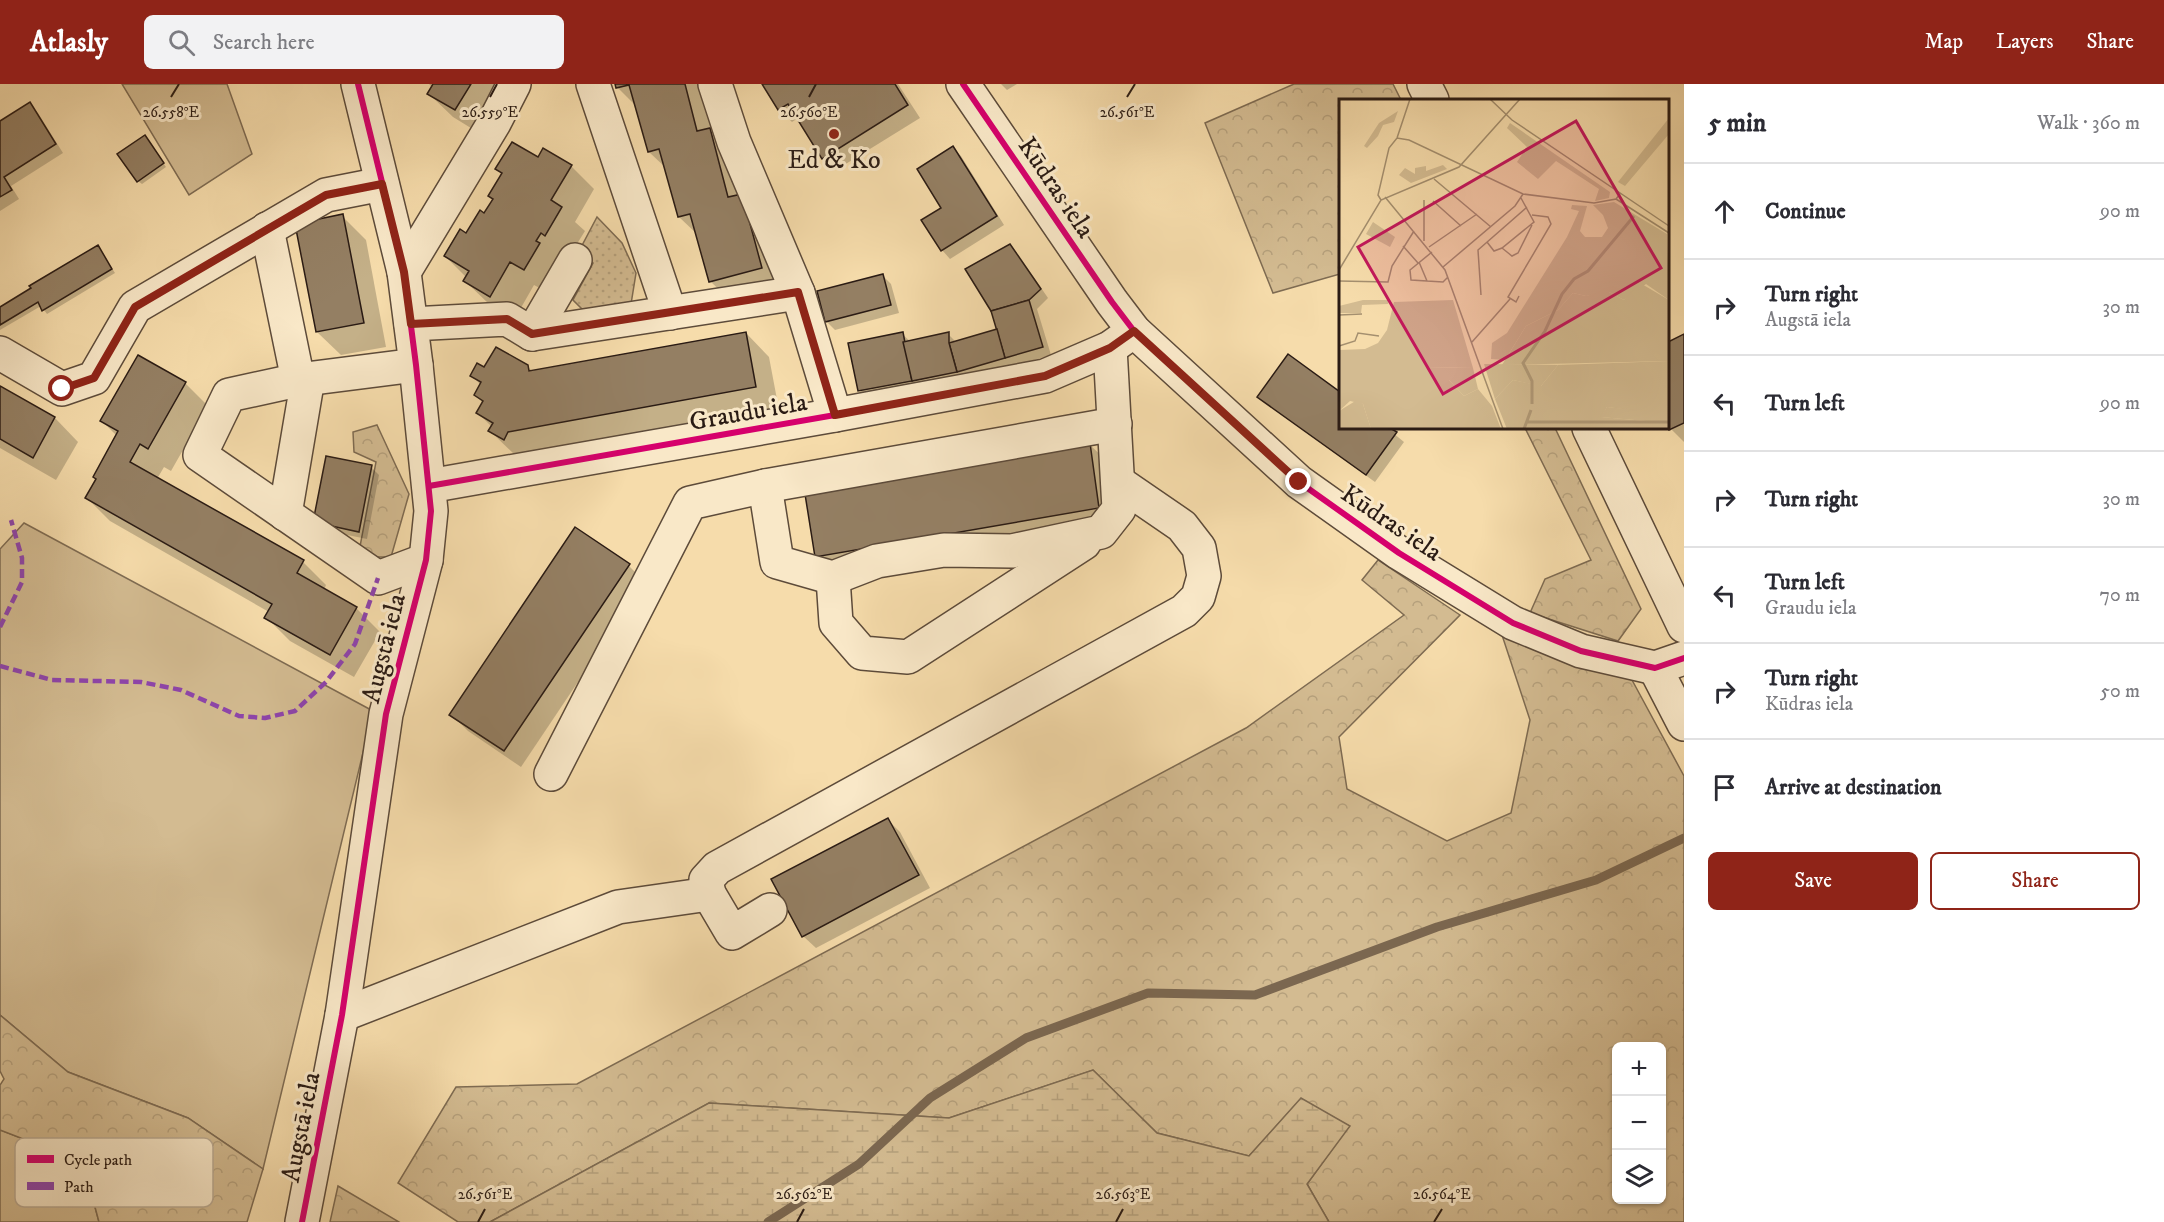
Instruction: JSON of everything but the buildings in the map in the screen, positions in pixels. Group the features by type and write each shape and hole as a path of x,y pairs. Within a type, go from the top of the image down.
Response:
{"street":[{"name":"Augstā iela","path":"302,1222 342,1015 386,714 426,560 431,511 404,272 358,84"},
{"path":"404,272 489,132 514,84"},
{"path":"592,84 670,313"},
{"path":"716,84 734,142 798,292 835,415"},
{"name":"Kūdras iela","path":"963,84 1112,302 1122,339 1299,482 1399,553 1513,623 1581,651 1670,663"},
{"path":"1424,84 1432,99"},
{"path":"0,353 62,389 94,378 135,307 326,195 382,184"},
{"path":"267,229 303,379 285,514"},
{"path":"532,334 575,260"},
{"path":"411,324 507,319 532,334 798,292"},
{"path":"833,578 836,623 862,653 908,657 1101,532 1119,509 1114,424 1122,339"},
{"name":"Graudu iela","path":"429,486 1045,376 1122,339"},
{"path":"416,365 303,379 228,394 200,455 378,578 426,560"},
{"path":"551,774 690,503 765,486 1114,424"},
{"path":"1589,429 1684,626"},
{"path":"770,910 732,933 709,894 706,880 717,868 1184,611 1198,597 1204,576 1199,548 1182,525 1118,482"},
{"path":"765,486 777,562 833,578 877,561 944,550 1012,551 1101,532"},
{"path":"1670,663 1684,724"},
{"path":"342,1015 618,907 709,894"}],"green space":[{"path":"122,84 227,84 252,154 189,195"},
{"path":"1294,84 1393,84 1400,99 1339,99 1339,274 1273,293 1205,123"},
{"path":"597,217 622,243 636,273 631,304 585,312 573,300 593,263 577,255"},
{"path":"377,425 409,494 391,557 358,557 376,462 354,452 353,432"},
{"path":"1526,429 1555,429 1641,609 1618,641 1530,613 1545,579 1591,560"},
{"path":"24,523 373,711 263,1169 188,1118 68,1072 0,1015 0,549"},
{"path":"1378,560 1460,615 1339,737 1347,789 1447,841 1511,813 1530,720 1501,632 1632,680 1684,776 1684,1222 1329,1222 1307,1184 1349,1126 1301,1099 1249,1156 1157,1133 1093,1070 949,1118 709,1103 490,1222 458,1222 398,1183 456,1087 577,1084 1246,728 1404,615 1362,580"},
{"path":"0,1015 68,1072 188,1118 263,1169 247,1222 99,1222 95,1207 213,1207 213,1138 21,1138 0,1130 0,1085 4,1079 0,1071"},
{"path":"1093,1070 1157,1133 1249,1156 1301,1098 1350,1126 1307,1184 1329,1222 490,1222 709,1103 949,1118"},
{"path":"0,1130 21,1138 15,1138 15,1207 95,1207 99,1222 0,1222"},
{"path":"338,1186 399,1222 330,1222"}],"waterway":[{"path":"768,1222 859,1164 930,1098 1026,1038 1148,993 1255,995 1437,927 1596,880 1684,838"}],"marked path":[{"path":"0,627 22,582 22,558 11,520"},
{"path":"0,666 52,680 141,682 181,690 239,716 265,718 295,711 326,682 355,644 378,578"}],"cycle path":[{"path":"302,1222 342,1015 386,714 426,560 431,511 404,272 358,84"},
{"path":"963,84 1134,331 1299,482 1399,553 1513,623 1581,651 1655,668 1684,658"},
{"path":"429,486 1045,376 1110,348 1134,331"}],"place":[{"name":"Ed & Ko","path":"834,134"}],"route":[{"path":"62,389 94,378 135,307 326,195 382,184 404,272 411,324 507,319 532,334 798,292 835,415 1045,376 1110,348 1134,331 1299,482"}]}
